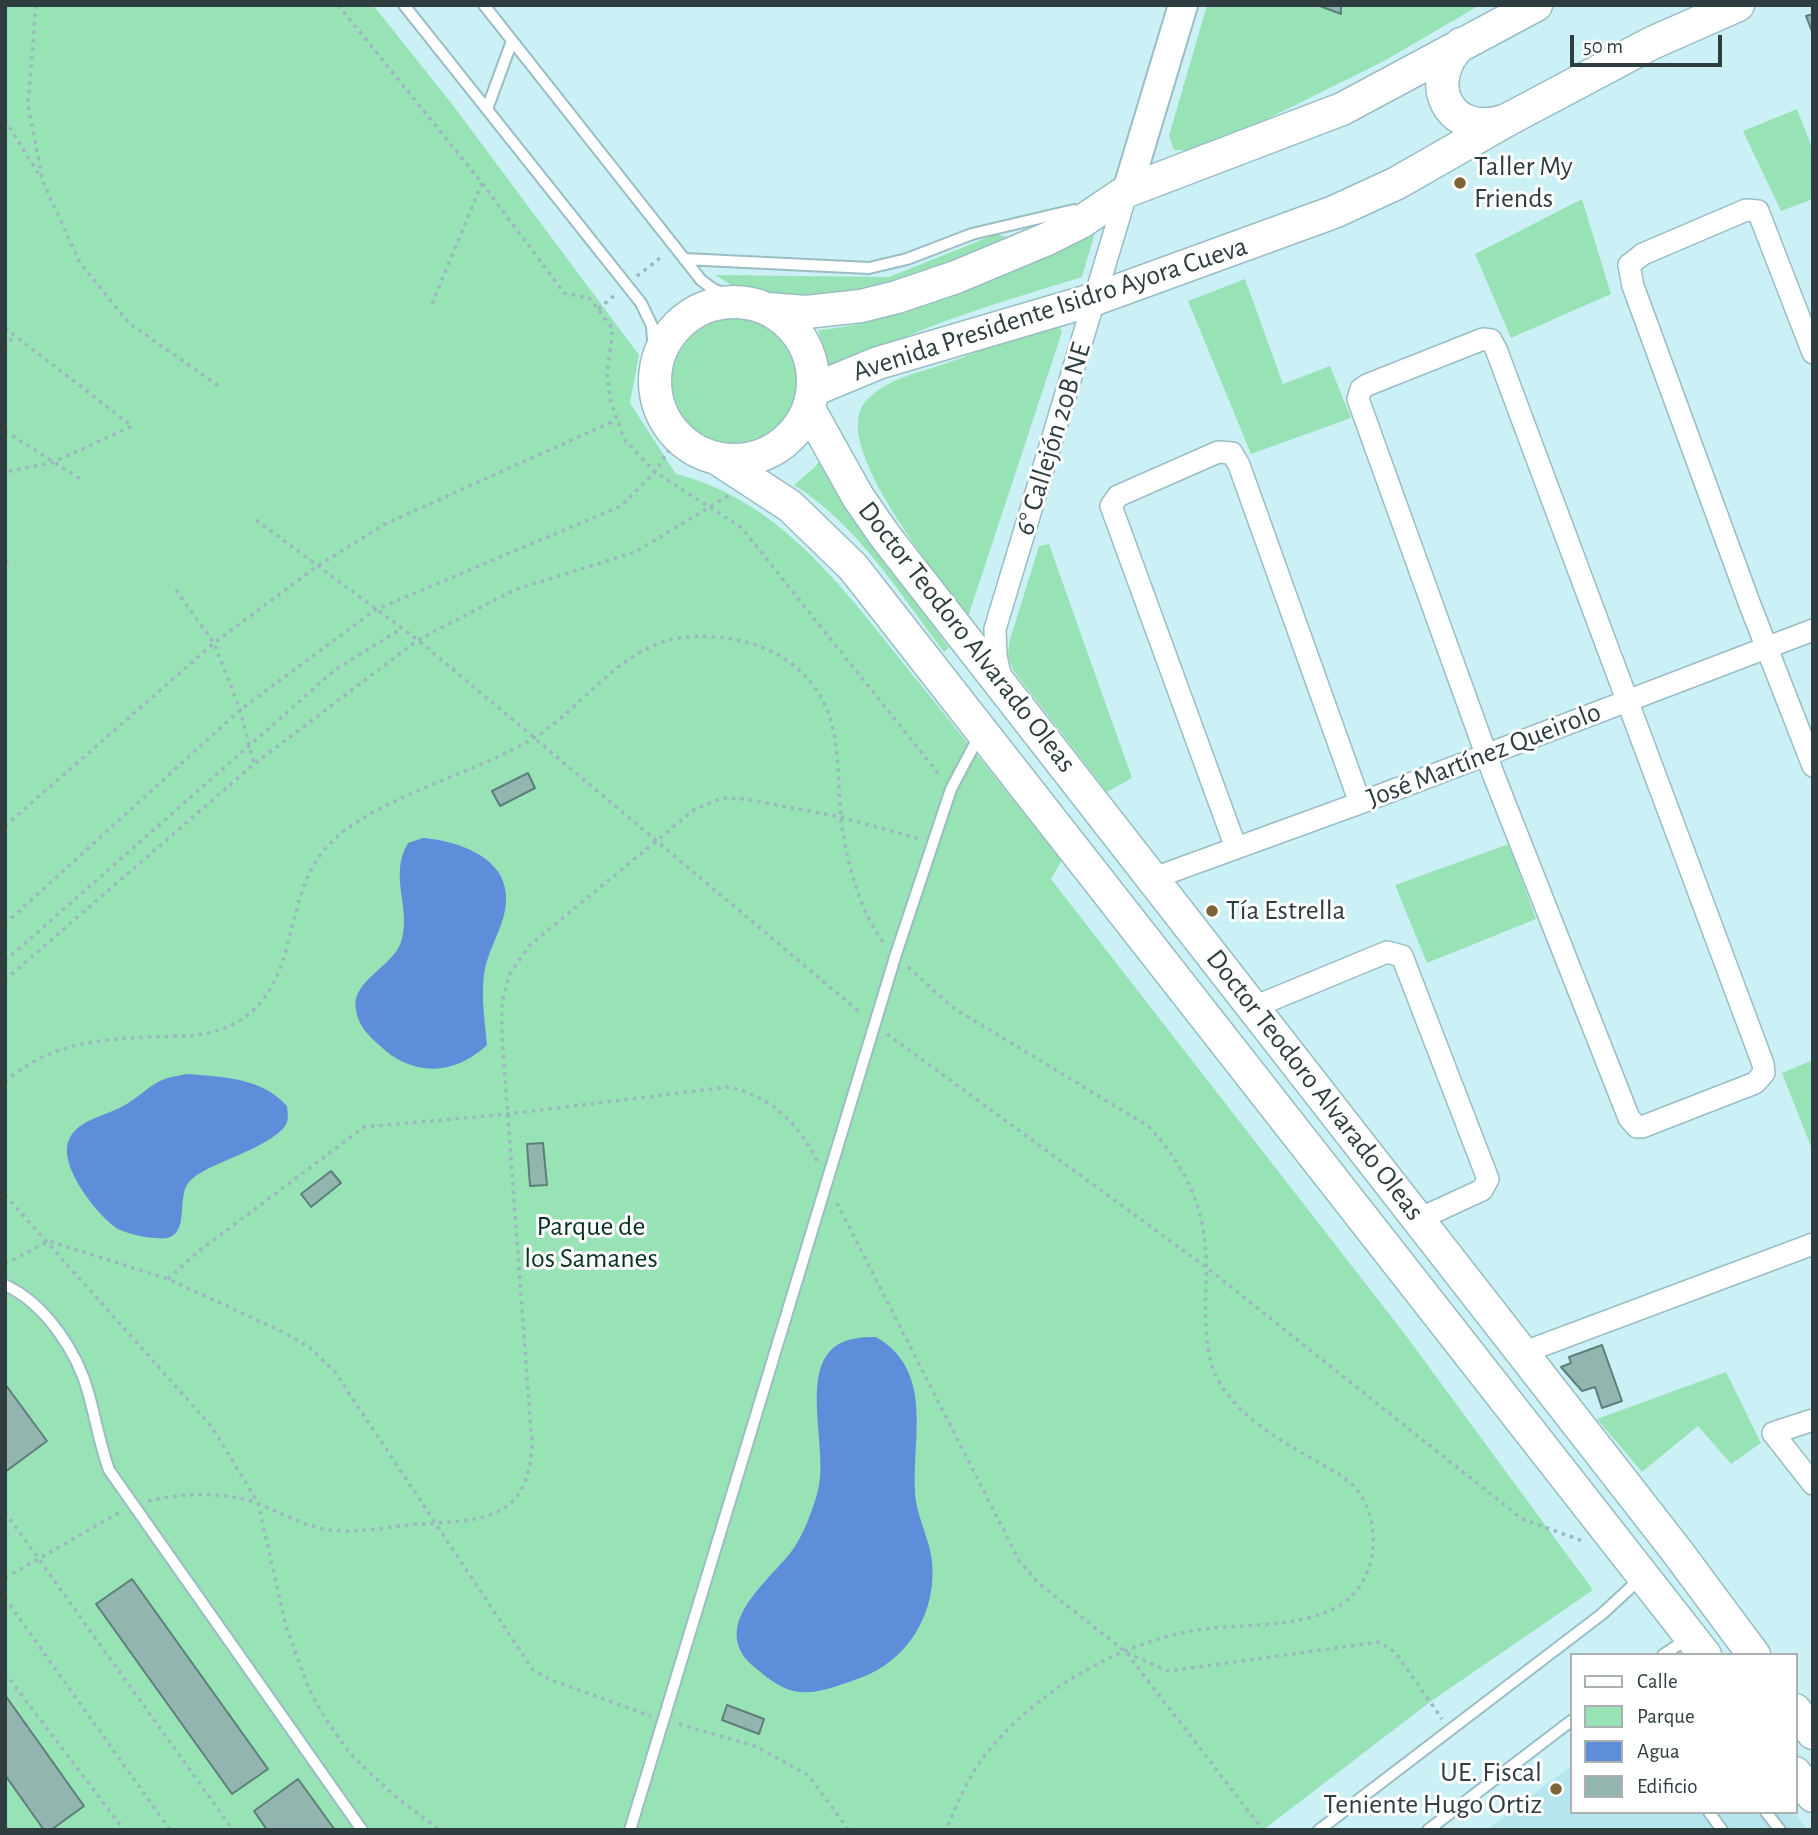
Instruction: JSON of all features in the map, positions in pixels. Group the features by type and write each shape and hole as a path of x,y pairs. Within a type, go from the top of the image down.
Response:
{"main road":[{"name":"Avenida Presidente Isidro Ayora Cueva","path":"757,306 806,312 828,311 897,298 1047,239 1081,222 1121,194 1342,109 1536,5"},
{"name":"Avenida Presidente Isidro Ayora Cueva","path":"811,400 844,377 878,363 1095,299 1334,212 1397,183 1507,120 1652,43 1738,5"},
{"path":"1461,44 1449,56 1442,71 1442,88 1448,104 1459,116 1474,124 1490,125 1507,120"},
{"path":"726,302 757,306 787,322 799,336 808,353 811,400 800,426 773,451 737,461 718,459 700,453 677,437 668,426 656,398 655,368 667,339 688,316 706,306 726,302"},
{"path":"831,446 831,408 844,377"},
{"name":"Doctor Teodoro Alvarado Oleas","path":"811,400 858,497 885,536 1254,1006 1752,1653"},
{"name":"Doctor Teodoro Alvarado Oleas","path":"718,459 790,506 853,567 1698,1646"},
{"path":"1797,1713 1813,1733"},
{"path":"1797,1776 1813,1796"}],"street":[{"path":"1121,194 1183,5"},
{"name":"6° Callejón 20B NE","path":"1004,687 997,671 995,629 1095,299 1121,194"},
{"path":"1813,352 1758,211 1746,210 1634,258 1629,265 1629,275 1637,299 1813,766"},
{"path":"1483,339 1490,340 1496,349 1626,700 1764,1073 1755,1083 1642,1127 1637,1127 1629,1118 1486,753 1358,399 1358,393 1367,385 1483,339"},
{"path":"1236,848 1111,506 1118,496 1218,452 1232,453 1239,465 1360,803"},
{"name":"José Martínez Queirolo","path":"1154,878 1360,803 1813,630"},
{"path":"1254,1006 1388,953 1402,956 1488,1179 1482,1190 1419,1219"},
{"path":"1522,1353 1813,1244"},
{"path":"1813,1420 1773,1433 1813,1484"}],"lane":[{"path":"404,5 641,303 652,326 655,368"},
{"path":"484,5 684,260 713,289 757,306"},
{"path":"487,110 512,41"},
{"path":"684,260 869,268 907,259 971,234 1062,214 1121,194"},
{"path":"630,1830 874,1024 932,842 951,789 981,731"},
{"path":"5,1285 17,1290 47,1318 76,1357 109,1470 362,1830"},
{"path":"1319,1830 1602,1614 1644,1575"},
{"path":"1671,1653 1698,1646"},
{"path":"1428,1830 1570,1722"},
{"path":"1711,1814 1723,1830"},
{"path":"1768,1814 1780,1830"}],"path":[{"path":"36,5 27,105 43,182"},
{"path":"338,5 482,183 564,293 589,298 613,329 607,373 616,421 624,439 656,472 742,528 951,789"},
{"path":"5,120 43,182 80,262 129,323 220,387"},
{"path":"432,304 482,183"},
{"path":"5,328 132,425 54,462 5,472"},
{"path":"5,348 15,335"},
{"path":"5,826 214,642 316,567 385,524 616,421"},
{"path":"5,431 82,480"},
{"path":"5,924 240,710 375,610 621,506 656,472 677,437"},
{"path":"5,981 254,764 418,640 514,590 635,552 754,481"},
{"path":"256,520 418,640 874,1024 1206,1267 1522,1519 1594,1545"},
{"path":"176,590 214,642 240,710 254,764"},
{"path":"5,961 336,669 401,629"},
{"path":"5,1578 133,1504 169,1496 219,1497 258,1503 279,1514 325,1529 468,1522 499,1513 521,1489 531,1460 502,1037 502,1003 509,975 530,945 695,809 722,798 745,799 841,817 932,842"},
{"path":"5,1195 49,1241 212,1427 258,1503 286,1626 309,1687 325,1718 351,1755 397,1798 440,1830"},
{"path":"5,1264 49,1241 168,1279 309,1347 335,1373 533,1670 551,1680 663,1720 755,1746 808,1775 849,1830"},
{"path":"5,1512 233,1830"},
{"path":"5,1598 170,1830"},
{"path":"1126,1652 1168,1671 1380,1642 1396,1653 1450,1730"},
{"path":"5,1673 124,1830"},
{"path":"5,1825 9,1830"}],"shaded area":[{"name":"UE. Fiscal Teniente Hugo Ortiz","path":"1570,1767 1570,1814 1796,1814 1808,1830 1486,1830"}],"green space":[{"name":"Parque de los Samanes","path":"5,5 373,5 452,104 639,355 630,403 676,474 715,487 751,507 784,531 814,558 870,621 1062,860 1051,879 1404,1333 1593,1590 1430,1702 1263,1830 5,1830"},
{"path":"1207,5 1480,5 1384,61 1211,147 1196,151 1174,150 1169,136"},
{"path":"1797,109 1813,150 1813,199 1781,211 1743,131"},
{"path":"1582,199 1611,294 1511,338 1475,254"},
{"path":"1100,215 1082,277 922,330 832,376 818,330 888,316 925,302 999,268"},
{"path":"996,234 1011,238 880,293 783,299 736,288 715,275 889,277"},
{"path":"1245,279 1283,384 1330,366 1351,418 1251,454 1188,301"},
{"path":"734,318 759,323 780,337 794,358 799,383 794,408 780,429 759,443 734,448 709,443 688,429 674,408 669,383 674,358 688,337 709,323"},
{"path":"1058,325 1062,332 968,617 892,511 861,447 858,421 866,401 893,382 1016,337"},
{"path":"824,454 853,516 949,648 944,652 858,540 817,501 794,485 815,467"},
{"path":"1049,544 1132,778 1107,792 1013,670 1008,657 1009,643 1039,546"},
{"path":"1509,844 1536,919 1427,963 1395,885"},
{"path":"1813,1060 1813,1152 1782,1073"},
{"path":"1726,1372 1761,1443 1731,1464 1698,1426 1642,1472 1597,1419"}],"water":[{"path":"423,838 466,848 491,863 500,874 505,887 506,903 484,975 483,1001 487,1045 461,1063 433,1069 405,1063 392,1055 364,1029 356,1010 359,991 397,951 401,942 404,929 400,880 402,855 408,843"},
{"path":"186,1074 240,1080 265,1089 287,1106 287,1122 267,1141 209,1168 189,1182 183,1196 181,1222 174,1235 155,1238 119,1230 98,1211 74,1176 69,1164 68,1142 72,1134 85,1123 125,1105 160,1081"},
{"path":"876,1337 894,1351 906,1367 913,1385 917,1426 916,1499 932,1562 930,1599 916,1632 892,1660 860,1678 827,1689 793,1691 767,1677 753,1666 741,1651 737,1636 739,1620 746,1605 795,1546 815,1501 820,1478 817,1399 822,1363 831,1350 841,1343"}],"building":[{"path":"1317,5 1341,5 1341,14"},
{"path":"1813,14 1813,34 1806,16"},
{"path":"528,773 535,788 500,806 492,791"},
{"path":"543,1143 547,1185 530,1186 527,1144"},
{"path":"331,1171 341,1183 311,1207 301,1194"},
{"path":"1602,1345 1622,1401 1602,1408 1595,1387 1582,1391 1561,1367 1571,1363 1569,1357"},
{"path":"5,1384 47,1441 5,1472"},
{"path":"132,1579 268,1769 232,1794 96,1604"},
{"path":"5,1695 84,1806 51,1830 44,1830 5,1775"},
{"path":"727,1705 764,1719 759,1734 722,1720"},
{"path":"298,1779 335,1830 267,1830 254,1811"}],"place":[{"name":"Taller My Friends","path":"1460,183"},
{"name":"Tía Estrella","path":"1212,911"},
{"name":"UE. Fiscal Teniente Hugo Ortiz","path":"1556,1789"}]}
